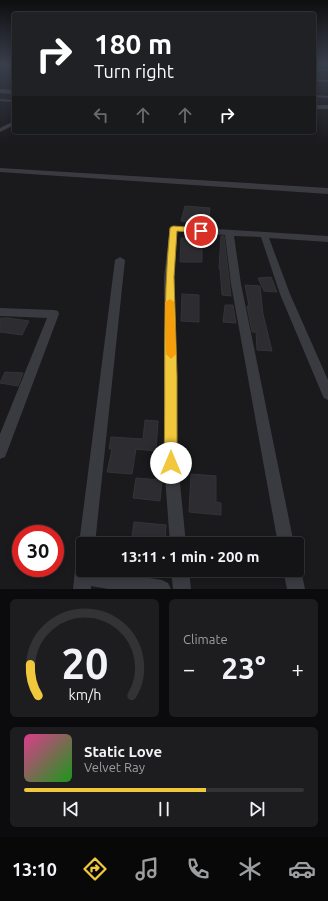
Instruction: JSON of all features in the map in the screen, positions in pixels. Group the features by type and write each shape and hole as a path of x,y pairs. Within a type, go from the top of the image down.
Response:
{"street":[{"path":"316,96 328,97"},
{"path":"0,100 12,101"},
{"path":"316,107 328,107"},
{"path":"0,130 12,124"},
{"path":"0,170 328,191"},
{"path":"177,537 171,463 172,376 169,277 173,228 327,241"},
{"path":"228,233 236,284 285,537"},
{"path":"264,235 285,294 328,394"},
{"path":"88,537 120,260"},
{"path":"0,312 54,314 3,436 0,452"},
{"path":"181,577 182,589"},
{"path":"293,577 296,589"},
{"path":"83,578 162,589"}],"building":[{"path":"185,206 210,208 208,224 181,221"},
{"path":"221,236 224,236 231,296 222,295 219,268"},
{"path":"181,238 197,239 197,245 202,245 202,262 180,262"},
{"path":"271,277 277,292 264,291 258,278"},
{"path":"245,285 260,286 263,314 272,351 257,350 256,332 252,332"},
{"path":"182,294 199,295 199,322 181,321"},
{"path":"225,305 233,305 236,323 223,322"},
{"path":"0,318 29,321 22,335 0,332"},
{"path":"5,372 23,373 18,386 0,383"},
{"path":"145,420 158,421 156,451 136,449 132,474 107,472 112,449 109,449 111,437 143,439"},
{"path":"191,474 216,476 216,502 221,503 221,515 189,512"},
{"path":"136,478 162,480 160,501 133,498"},
{"path":"134,522 166,525 165,537 132,537"}],"slow traffic":[{"path":"170,302 171,354"}],"route":[{"path":"171,463 172,376 169,277 173,228 201,231"}]}
